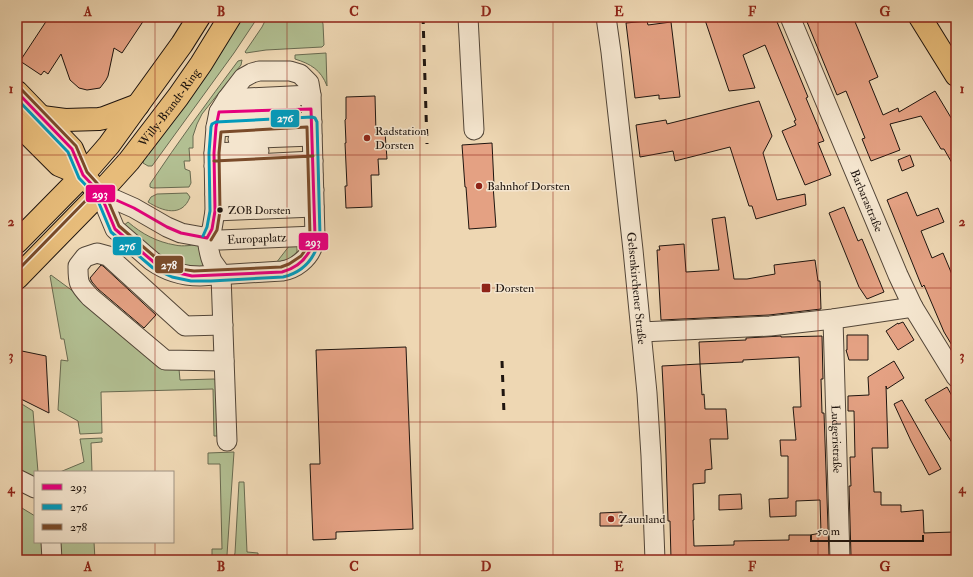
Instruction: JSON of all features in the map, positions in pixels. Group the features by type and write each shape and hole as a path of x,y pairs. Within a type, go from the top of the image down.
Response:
{"main road":[{"path":"17,242 83,175 109,145 182,44 199,17"},
{"name":"Willy-Brandt-Ring","path":"17,278 129,161 178,97 201,64 230,17"},
{"path":"920,17 950,54 956,75"},
{"path":"17,92 72,148 83,175 100,193"},
{"path":"42,117 65,120 99,119 138,105"},
{"path":"17,123 59,165 83,175"}],"street":[{"path":"468,17 474,130"},
{"name":"Gelsenkirchener Straße","path":"606,17 632,242 647,393 655,560"},
{"name":"Barbarastraße","path":"790,17 898,275 913,307 956,377"},
{"name":"Europaplatz","path":"217,161 220,240 313,157"},
{"path":"100,193 115,229 152,261 164,269 179,274 194,276 282,272 299,264 310,252 313,246 313,157"},
{"path":"217,161 313,157"},
{"path":"217,161 313,157"},
{"path":"217,161 313,157"},
{"path":"217,161 313,157"},
{"path":"217,161 313,157"},
{"name":"Europaplatz","path":"100,193 134,208 166,227 181,233 217,161"},
{"path":"217,161 211,258 222,275 227,441"},
{"path":"223,325 185,326 108,256 97,252 85,257 78,266 78,280 81,287 90,297 165,360 224,361"},
{"path":"641,332 770,326 833,319 913,307"},
{"name":"Ludgeristraße","path":"833,319 840,560"},
{"path":"17,479 34,488"},
{"path":"51,543 52,560"}],"green space":[{"path":"240,17 258,17 234,53 152,166 148,166 143,163 144,157"},
{"path":"267,17 321,17 323,24 324,45 322,47 266,50 246,53 245,52"},
{"path":"338,17 382,17 382,19 339,20"},
{"path":"326,53 327,86 325,80 315,68 295,59 295,55"},
{"path":"242,60 241,65 202,114 197,124 193,136 193,148 189,148 190,161 184,161 185,169 190,171 191,183 189,187 150,187 150,184 193,122 238,61"},
{"path":"187,193 190,197 186,204 177,210 165,210 148,202 151,197 157,194"},
{"path":"128,222 144,234 168,244 188,246 201,244 207,269 192,269 160,258 123,226"},
{"path":"293,241 297,245 297,252 287,261 276,263"},
{"path":"51,275 179,369 180,380 214,379 218,381 219,436 214,436 213,389 101,392 102,433 80,434 78,421 58,410 61,360 68,361 64,339 61,339"},
{"path":"17,401 33,411 38,471 34,471 34,480 17,471"},
{"path":"102,438 102,442 91,443 92,471 62,471 84,462 80,439"},
{"path":"234,452 226,560 212,560 212,549 222,549 220,464 208,464 208,453"},
{"path":"239,482 244,482 247,552 258,553 258,560 233,560 235,553"},
{"path":"17,505 34,515 34,543 46,543 47,560 17,560"},
{"path":"56,543 94,543 95,560 57,560"}],"building":[{"path":"49,17 146,17 122,53 114,48 108,76 100,88 87,90 79,88 70,80 61,54 48,74 44,71 41,75 20,61"},
{"path":"704,17 775,17 808,97 806,98 824,141 818,143 831,175 805,185 782,131 796,125 794,121 796,120 765,45 743,55 755,88 729,91"},
{"path":"805,17 853,17 878,77 869,81 883,115 898,108 899,112 935,91 956,126 956,170 944,149 941,149 921,116 890,124 900,150 871,161 862,139 865,138 846,91 837,95"},
{"path":"647,21 648,25 671,22 680,97 659,99 659,95 635,98 626,23"},
{"name":"Radstation Dorsten","path":"375,96 376,133 385,132 387,159 378,159 379,175 371,175 372,207 346,208 346,97"},
{"path":"759,101 772,136 763,153 777,200 805,194 806,205 756,219 752,206 749,206 730,147 675,161 673,151 640,157 636,125 666,120 667,124"},
{"name":"Bahnhof Dorsten","path":"492,143 496,227 469,229 462,145"},
{"path":"910,155 914,166 902,171 898,160"},
{"path":"907,192 917,216 938,208 944,222 921,231 932,258 943,253 956,284 956,352 944,332 924,285 922,287 887,200"},
{"path":"844,207 858,241 862,239 884,292 867,299 859,287 829,213"},
{"path":"725,217 734,279 747,279 775,274 774,265 815,260 818,281 820,281 821,309 769,315 661,320 657,250 660,250 659,246 684,244 686,272 719,270 712,219"},
{"path":"101,265 156,315 144,328 98,289 92,282 90,278"},
{"path":"903,322 914,340 898,350 886,331 898,323"},
{"path":"847,335 868,335 868,360 849,360 846,350"},
{"path":"781,336 822,336 822,413 824,413 829,555 825,559 735,560 734,557 671,559 670,521 668,521 662,366 700,364 699,342 746,340 746,338","holes":["799,357 801,407 793,407 796,440 780,440 781,456 788,456 788,498 769,499 770,517 796,516 796,501 820,500 821,533 810,535 789,535 789,540 734,541 734,545 694,546 693,484 705,483 705,470 712,469 710,439 728,439 726,409 705,409 704,394 702,395 700,364"]},
{"path":"406,347 413,529 336,532 336,539 313,540 310,464 320,464 316,350"},
{"path":"17,350 46,356 49,413 17,397"},
{"path":"894,361 904,378 887,389 886,386 888,448 872,448 874,492 881,492 881,505 901,505 901,512 923,510 924,533 953,532 954,555 853,558 851,556 849,486 851,486 850,457 855,457 854,411 848,411 848,396 869,395 868,377"},
{"path":"947,387 956,403 956,449 925,400"},
{"path":"902,400 941,469 929,475 894,404"},
{"path":"741,494 742,509 719,510 719,495"},
{"name":"Zaunland","path":"622,512 622,526 600,526 600,513"}],"railway":[{"path":"423,17 427,144"},
{"path":"502,361 504,414"}],"transit line":[{"name":"278","path":"21,89 76,146 87,172 104,191 119,226 155,257 180,269 194,271 281,267 289,264 301,256 306,249 310,235 307,127 221,132 219,153 220,211 217,230 211,240"},
{"name":"293","path":"17,92 72,149 83,175 100,193 115,229 156,264 174,272 192,276 282,272 295,267 308,254 315,236 311,109"},
{"name":"276","path":"17,99 68,152 79,178 96,196 111,232 153,268 172,277 191,281 283,277 290,275 303,267 312,257 320,236 317,122 315,118 216,122 212,124 209,153 210,211 207,227 203,236"},
{"name":"293","path":"219,112 311,109"},
{"name":"293","path":"207,238 212,229 215,211 214,153 219,112"},
{"name":"278","path":"214,161 313,156"},
{"name":"278","path":"17,271 96,190"},
{"name":"293","path":"105,195 134,208 167,227 181,233 207,238"}],"place":[{"name":"Radstation Dorsten","path":"367,138"},
{"name":"Bahnhof Dorsten","path":"479,186"},
{"name":"ZOB Dorsten","path":"220,210"},
{"name":"Dorsten","path":"486,288"},
{"name":"Zaunland","path":"611,519"}]}
